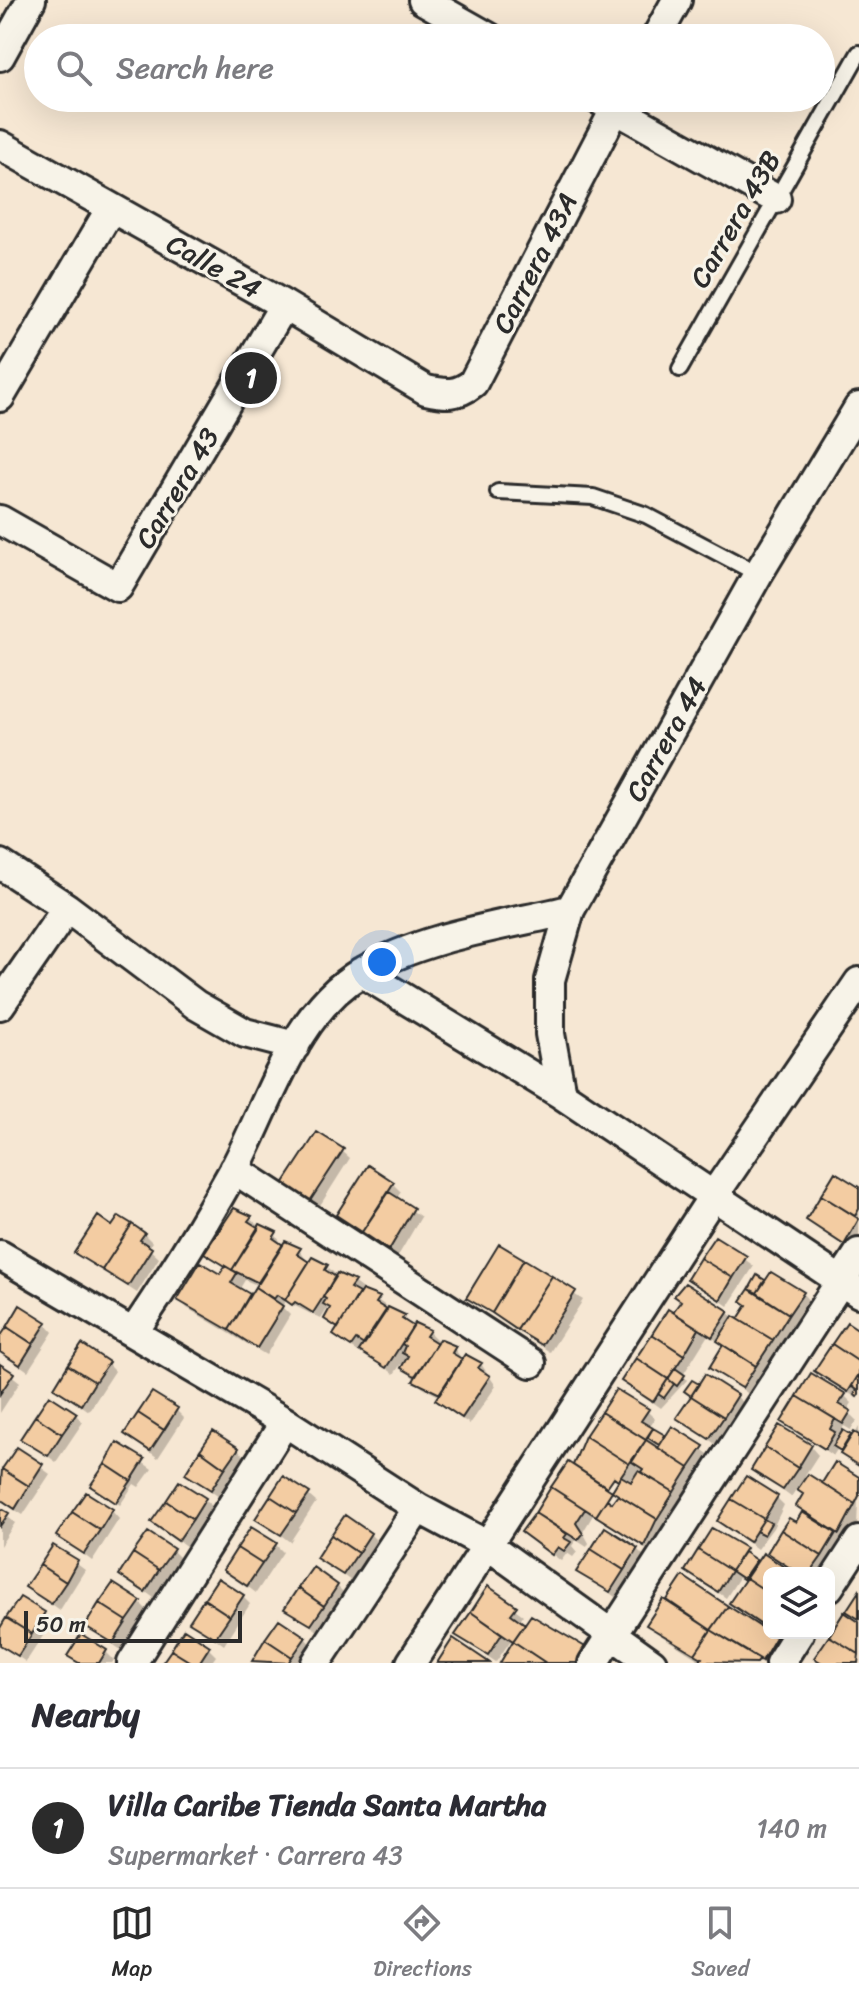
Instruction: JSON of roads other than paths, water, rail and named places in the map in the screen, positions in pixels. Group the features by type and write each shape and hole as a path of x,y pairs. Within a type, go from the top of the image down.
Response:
{"street":[{"path":"0,56 31,0"},
{"path":"664,24 677,0"},
{"path":"442,5 470,24"},
{"name":"Carrera 43A","path":"426,390 462,392 473,383 606,112"},
{"path":"628,112 776,199"},
{"name":"Calle 24","path":"0,145 284,305 426,390"},
{"path":"0,397 111,208"},
{"name":"Carrera 43","path":"0,520 118,587 284,305"},
{"name":"Carrera 44","path":"561,1094 550,1034 550,980 570,910 758,574 859,407"},
{"path":"0,864 67,908 196,1005 245,1033 295,1046"},
{"path":"0,1005 67,908"},
{"path":"133,1333 234,1169 295,1046 331,995 361,972 412,948 570,910"},
{"path":"361,972 561,1094 712,1198 850,1287"},
{"path":"411,1663 712,1198 859,982"},
{"path":"234,1169 531,1363"},
{"path":"593,1663 850,1287 859,1253"},
{"path":"0,1255 285,1422 418,1508 489,1546 652,1663"},
{"path":"132,1663 285,1422"},
{"path":"316,1663 418,1508"},
{"path":"835,1578 859,1541"},
{"path":"780,1663 795,1639"}],"lane":[{"name":"Carrera 43B","path":"835,95 859,53"},
{"name":"Carrera 43B","path":"680,369 825,112"},
{"path":"498,492 593,497 646,515 758,574"}],"place":[{"name":"Villa Caribe Tienda Santa Martha","path":"251,378"}]}
